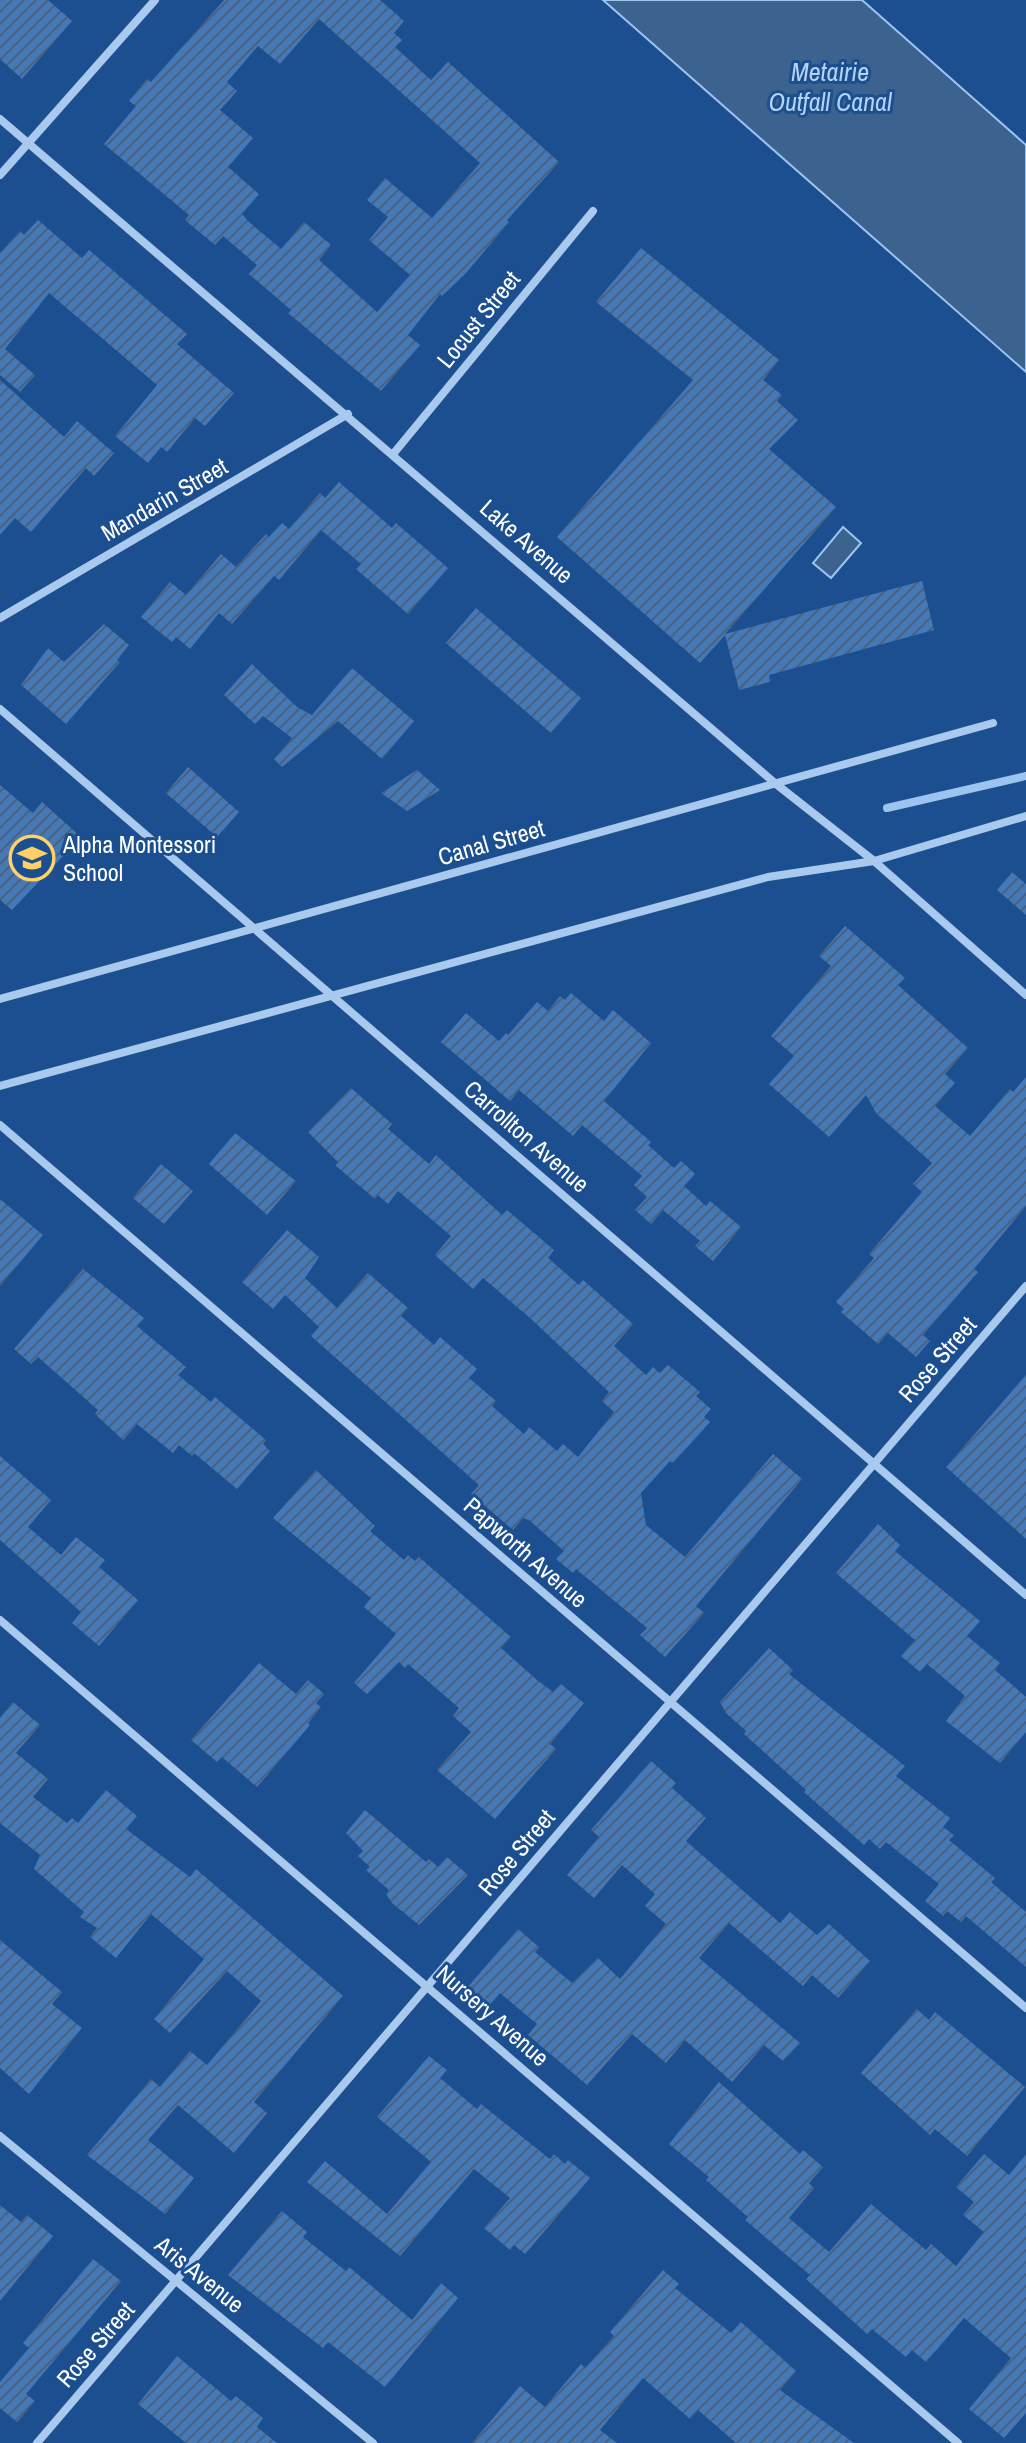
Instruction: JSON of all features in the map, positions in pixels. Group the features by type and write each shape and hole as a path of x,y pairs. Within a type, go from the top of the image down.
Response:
{"street":[{"path":"0,175 155,0"},
{"name":"Lake Avenue","path":"0,119 394,453 776,784 874,861 1026,995"},
{"name":"Locust Street","path":"394,453 593,211"},
{"name":"Mandarin Street","path":"0,618 348,414"},
{"name":"Carrollton Avenue","path":"0,709 1026,1595"},
{"name":"Canal Street","path":"0,999 993,723"},
{"path":"0,1086 768,877 874,861 1026,816"},
{"name":"Papworth Avenue","path":"0,1125 1026,2008"},
{"name":"Rose Street","path":"37,2443 1026,1286"},
{"name":"Nursery Avenue","path":"0,1620 958,2443"},
{"name":"Aris Avenue","path":"0,2136 373,2443"}],"water":[{"name":"Metairie Outfall Canal","path":"603,0 862,0 1026,145 1026,372"},
{"path":"843,527 861,543 831,578 813,563"}],"building":[{"path":"0,0 48,0 72,21 22,79 0,59"},
{"path":"224,0 380,0 404,21 394,33 402,40 395,47 431,80 448,62 559,162 507,220 509,222 466,273 442,296 440,294 408,335 420,345 381,391 288,313 291,310 249,274 257,265 223,236 215,245 185,220 189,215 104,144 136,106 129,101 147,79 151,82","holes":["319,19 480,163 432,218 385,178 367,200 388,217 369,240 410,275 377,312 319,260 331,245 304,222 281,249 242,214 259,194 228,167 253,138 220,110 237,91 227,82 258,46 280,64"]},
{"path":"38,220 82,258 89,250 187,334 177,344 234,393 205,426 195,418 167,452 161,447 148,463 115,436 157,385 49,293 5,349 35,375 20,392 0,375 0,253 20,231 24,235"},
{"path":"641,248 779,360 763,380 782,395 777,401 798,420 769,449 836,507 725,634 922,581 934,630 769,675 770,682 739,690 725,635 700,663 557,537 693,380 596,302"},
{"path":"0,380 64,437 77,421 114,453 94,476 86,468 31,532 15,518 0,535"},
{"path":"339,482 392,528 396,523 448,568 408,614 356,569 361,564 321,530 279,580 274,576 232,624 219,613 190,649 176,637 172,642 141,617 170,582 186,595 221,554 236,567 266,534 269,537 282,523 289,529 320,493 325,498"},
{"path":"476,608 581,698 551,733 446,643"},
{"path":"104,624 129,645 117,660 120,662 66,724 21,685 48,648 64,662"},
{"path":"252,664 297,707 312,715 352,668 414,721 382,759 338,721 282,767 274,759 292,738 263,716 255,724 224,695"},
{"path":"188,767 239,812 217,837 166,793"},
{"path":"417,770 440,790 407,811 381,793"},
{"path":"0,785 33,813 42,802 81,837 12,910 0,900"},
{"path":"1012,872 1026,884 1026,915 997,890"},
{"path":"845,926 905,978 898,985 968,1048 945,1074 955,1083 935,1106 970,1136 1010,1089 1013,1092 1026,1077 1026,1206 974,1269 978,1272 923,1335 930,1341 916,1357 888,1333 878,1344 841,1312 844,1309 836,1302 874,1258 869,1254 922,1192 913,1184 932,1163 876,1113 866,1095 829,1137 769,1084 794,1056 771,1036 831,966 819,956"},
{"path":"571,993 604,1021 613,1010 651,1043 604,1101 651,1142 648,1145 674,1168 681,1161 695,1174 684,1186 706,1206 710,1201 741,1227 713,1261 695,1246 700,1241 663,1210 651,1224 635,1210 647,1197 634,1185 642,1176 582,1125 573,1136 519,1090 510,1101 441,1042 466,1013 499,1041 537,1002 548,1011 560,996 565,1000"},
{"path":"351,1088 392,1124 388,1129 429,1164 436,1155 502,1215 507,1210 554,1250 548,1258 579,1285 583,1280 633,1324 614,1346 646,1375 653,1367 660,1373 668,1365 700,1392 696,1396 711,1409 704,1417 710,1422 641,1493 646,1525 685,1557 773,1454 802,1479 696,1606 704,1613 665,1657 640,1635 647,1628 576,1569 573,1573 556,1559 564,1551 529,1520 523,1518 513,1530 471,1494 479,1485 311,1336 319,1327 285,1295 273,1309 242,1282 287,1230 319,1257 305,1278 337,1308 368,1273 408,1308 401,1316 434,1345 440,1337 477,1369 469,1378 496,1401 492,1406 524,1434 529,1427 557,1451 563,1444 578,1457 614,1412 602,1401 609,1392 530,1318 483,1278 473,1289 435,1255 451,1236 398,1191 388,1204 378,1195 375,1199 335,1165 338,1162 308,1132"},
{"path":"235,1133 296,1181 267,1215 209,1164"},
{"path":"161,1164 193,1191 164,1224 133,1198"},
{"path":"0,1199 43,1235 0,1286"},
{"path":"83,1269 144,1318 137,1326 186,1367 178,1375 211,1402 215,1397 266,1440 263,1444 270,1451 237,1489 194,1453 192,1456 179,1445 173,1453 137,1424 123,1440 95,1414 98,1410 38,1357 31,1364 14,1349"},
{"path":"1026,1375 1026,1539 946,1467"},
{"path":"0,1456 51,1500 28,1527 61,1555 76,1537 105,1560 99,1567 138,1600 99,1646 72,1623 81,1612 0,1540"},
{"path":"316,1470 375,1526 370,1531 404,1560 408,1555 415,1561 419,1557 511,1637 501,1648 537,1680 553,1692 561,1684 584,1703 550,1744 556,1749 495,1819 437,1770 471,1732 453,1716 459,1708 408,1664 405,1668 399,1662 367,1694 354,1683 396,1634 364,1607 371,1598 273,1518"},
{"path":"878,1524 900,1545 895,1551 980,1621 967,1636 1000,1663 995,1670 1026,1697 1026,1732 1000,1763 946,1721 965,1696 927,1664 920,1672 901,1656 915,1640 836,1573"},
{"path":"769,1648 793,1670 789,1674 905,1766 896,1776 950,1818 943,1827 954,1835 949,1840 995,1878 991,1882 1026,1912 1026,1967 966,1916 961,1922 947,1911 943,1916 925,1901 939,1884 886,1842 880,1849 869,1839 864,1845 804,1792 806,1790 744,1734 746,1731 726,1713 720,1702"},
{"path":"259,1663 296,1694 308,1680 324,1694 316,1703 321,1707 308,1723 310,1725 257,1787 222,1757 217,1762 191,1740"},
{"path":"13,1702 40,1725 16,1753 48,1779 33,1797 67,1823 72,1818 78,1823 106,1790 137,1816 126,1829 190,1877 196,1869 343,1996 254,2102 267,2113 234,2153 178,2105 148,2140 194,2178 165,2214 87,2155 151,2079 160,2087 190,2051 207,2065 261,2001 227,1971 170,2033 154,2019 204,1959 151,1914 116,1958 90,1937 97,1928 80,1917 84,1912 34,1869 40,1855 0,1823 0,1718"},
{"path":"651,1761 676,1783 672,1788 706,1818 686,1841 780,1923 790,1912 817,1935 829,1924 870,1961 838,1998 812,1975 803,1986 729,1923 699,1958 800,2043 783,2061 764,2045 732,2082 685,2040 666,2063 632,2034 587,2085 528,2035 537,2024 500,1993 488,2007 466,1989 518,1929 539,1947 535,1952 572,1983 598,1958 620,1979 666,1924 645,1906 655,1894 622,1865 594,1898 567,1875 599,1837 591,1830"},
{"path":"365,1810 426,1862 429,1859 438,1867 447,1857 468,1875 419,1925 392,1903 386,1894 389,1890 366,1870 370,1867 358,1856 363,1851 346,1833"},
{"path":"0,1940 62,1992 52,2004 82,2028 29,2094 0,2068"},
{"path":"917,2009 929,2020 935,2012 1025,2087 967,2156 935,2129 930,2135 861,2073"},
{"path":"429,2056 447,2070 440,2078 477,2109 481,2104 550,2159 554,2154 565,2164 568,2160 590,2178 525,2254 514,2245 510,2250 484,2228 510,2198 474,2169 400,2256 307,2182 325,2161 387,2214 431,2162 377,2117"},
{"path":"719,2082 800,2154 803,2150 823,2167 809,2183 814,2188 789,2218 829,2252 871,2204 926,2250 931,2244 956,2266 984,2232 963,2215 974,2202 956,2187 984,2154 1009,2175 1026,2154 1026,2413 1004,2438 969,2409 1011,2358 964,2318 926,2362 912,2350 906,2357 872,2329 867,2334 806,2279 810,2275 745,2220 748,2217 706,2180 709,2177 669,2144"},
{"path":"0,2205 21,2222 27,2215 53,2236 0,2301"},
{"path":"282,2211 307,2232 303,2237 346,2271 349,2267 412,2320 441,2283 458,2298 385,2387 328,2342 323,2348 228,2275"},
{"path":"93,2259 121,2281 26,2394 35,2401 17,2422 0,2408 0,2382 29,2348 23,2343"},
{"path":"663,2270 679,2284 675,2288 731,2333 741,2322 796,2371 780,2390 854,2443 736,2443 698,2410 690,2419 643,2378 600,2430 617,2443 472,2443 520,2386 545,2407 581,2364 585,2368 614,2336 610,2332"},
{"path":"177,2356 231,2401 236,2396 263,2418 257,2427 277,2443 186,2443 138,2404"}],"waterway":[{"path":"887,808 1026,776"}],"place":[{"name":"Alpha Montessori School","path":"32,858"}]}
